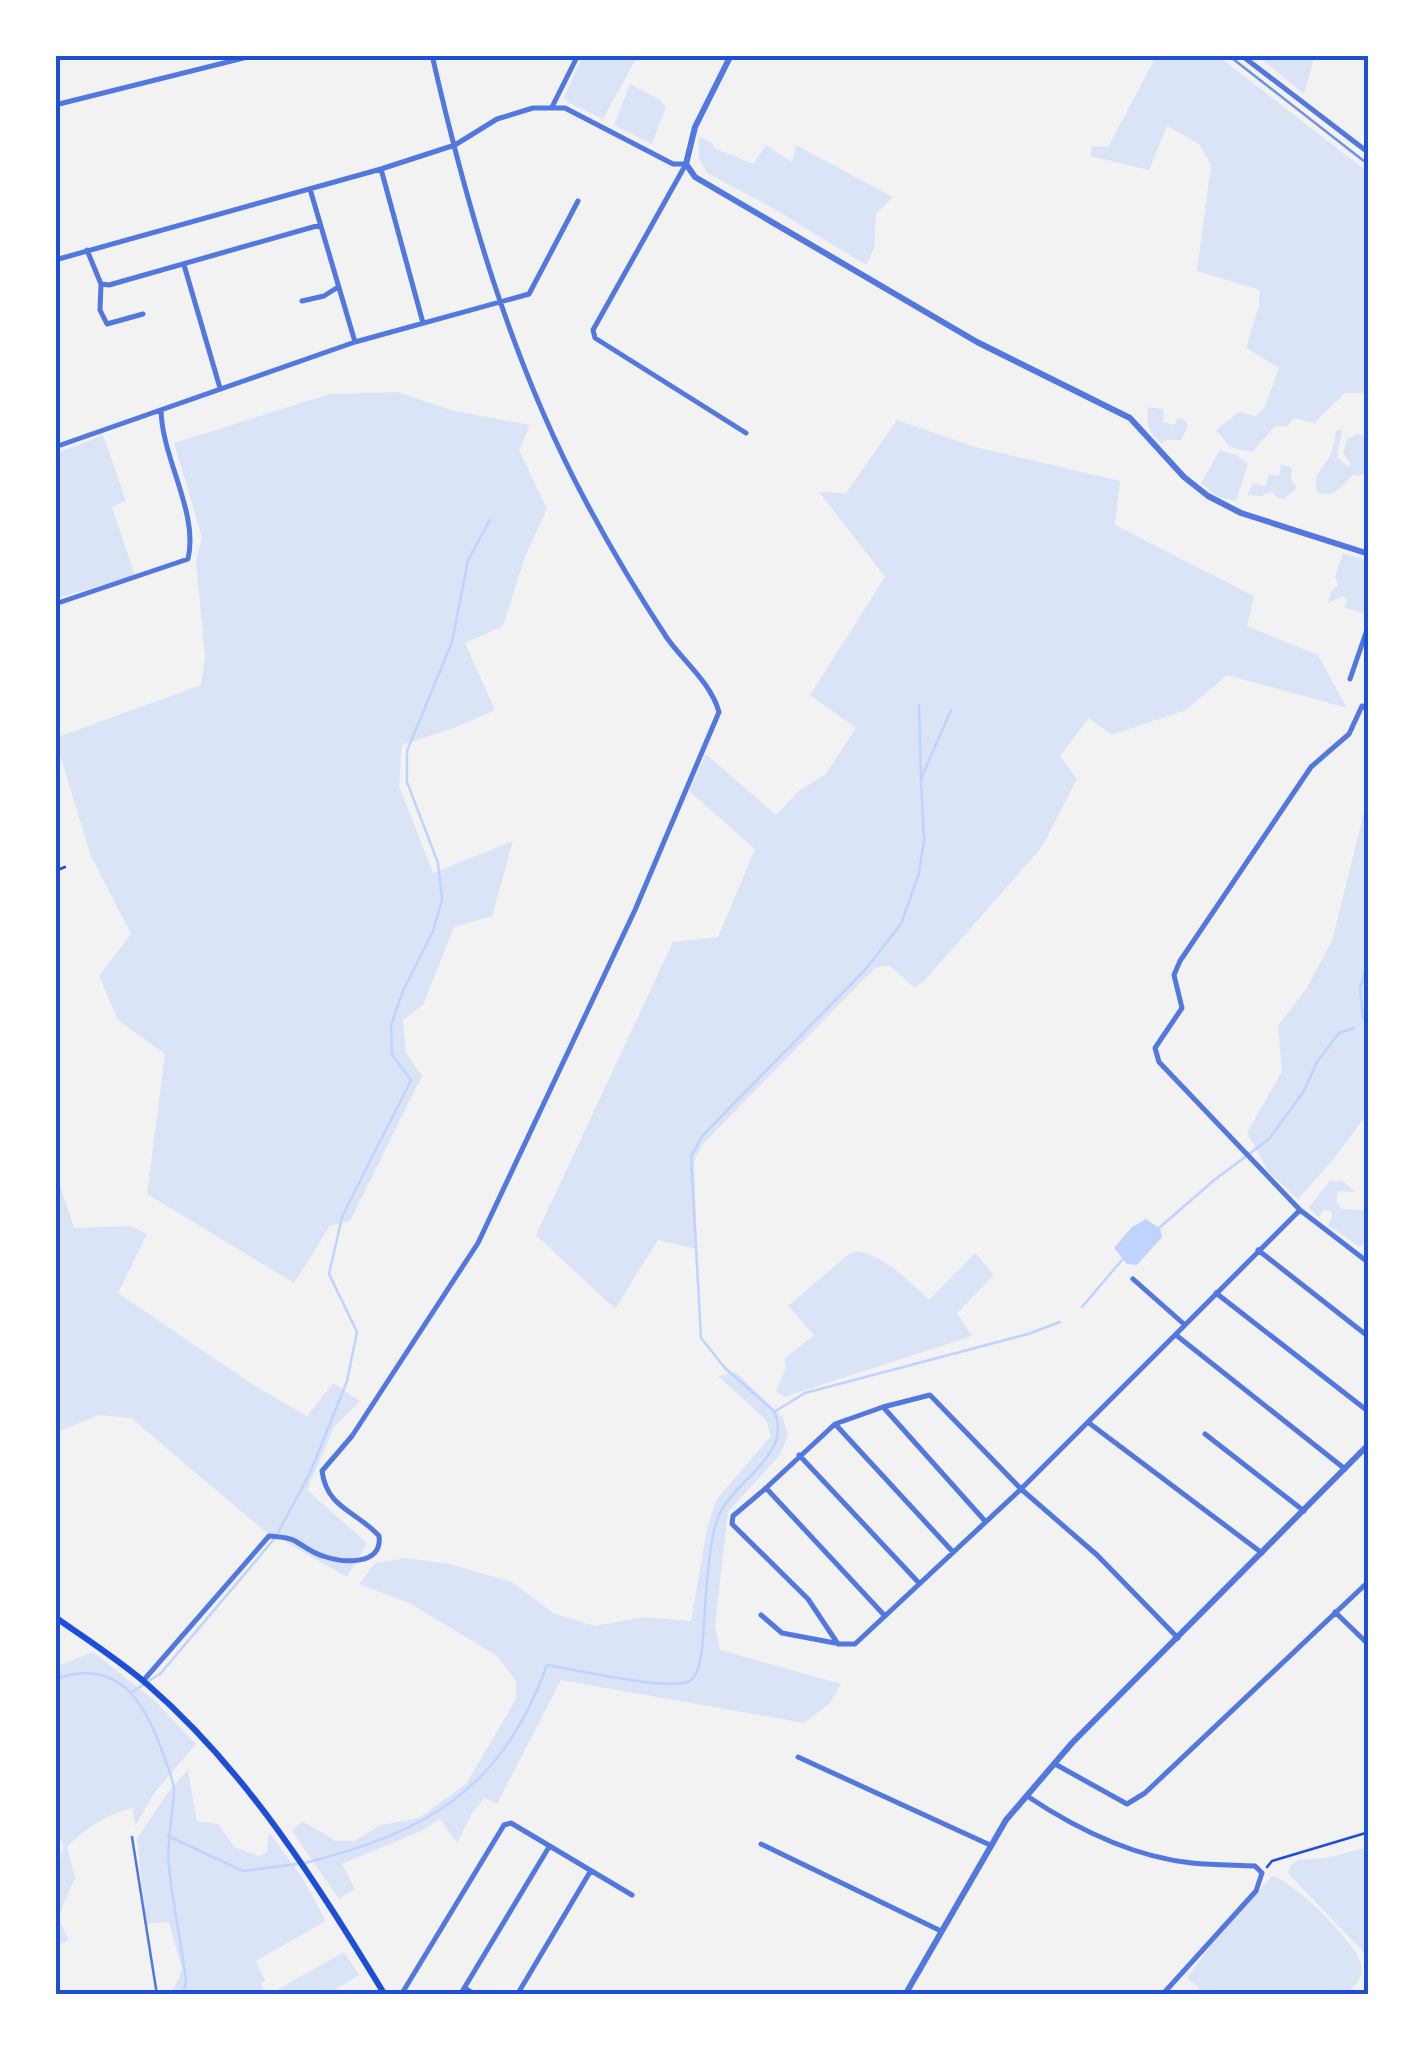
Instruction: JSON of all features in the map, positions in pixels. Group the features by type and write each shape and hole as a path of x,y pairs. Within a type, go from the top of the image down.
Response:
{"main road":[{"path":"55,1618 143,1681 206,1743 269,1815 316,1882 385,1995"}],"street":[{"path":"55,104 256,55"},
{"path":"143,1681 269,1536 289,1538 324,1557 361,1561 375,1555 380,1546 378,1536 331,1497 324,1488 322,1471 352,1436 478,1243 635,910 719,712 715,698 666,636 586,503 554,439 498,304 432,55"},
{"path":"552,107 578,55"},
{"path":"731,55 695,127 686,164 593,330 603,345 746,433"},
{"path":"1242,55 1369,153"},
{"path":"55,260 455,145 516,112 565,108 673,164 686,164"},
{"path":"686,164 695,177 977,342 1130,418 1184,477 1208,496 1240,513 1369,554"},
{"path":"381,168 423,323"},
{"path":"310,189 355,342"},
{"path":"55,448 355,342 529,294 578,200"},
{"path":"101,284 320,225"},
{"path":"87,250 101,284 100,310 107,324 143,314"},
{"path":"184,264 220,388"},
{"path":"302,302 338,287"},
{"path":"55,604 188,559 189,528 162,435 162,410"},
{"path":"1350,680 1369,624"},
{"path":"1369,708 1362,706 1349,734 1311,766 1180,960 1174,975 1182,1008 1155,1048 1159,1062 1300,1210 1369,1263"},
{"path":"760,1615 782,1632 855,1644 1021,1489 1300,1210"},
{"path":"1258,1250 1369,1337"},
{"path":"1133,1280 1185,1325"},
{"path":"1216,1293 1369,1412"},
{"path":"1176,1335 1345,1468"},
{"path":"838,1644 808,1600 732,1524 733,1516 835,1424 883,1406 930,1395 1021,1489 1097,1555 1178,1638"},
{"path":"883,1406 985,1521"},
{"path":"1089,1422 1262,1553"},
{"path":"835,1424 952,1552"},
{"path":"1205,1434 1304,1511"},
{"path":"905,1995 990,1845 1025,1795 1369,1444"},
{"path":"799,1455 918,1583"},
{"path":"766,1488 885,1616"},
{"path":"1053,1763 1128,1804 1145,1793 1369,1581"},
{"path":"1335,1612 1369,1645"},
{"path":"798,1757 990,1845"},
{"path":"1025,1795 1070,1822 1137,1851 1190,1863 1255,1866 1262,1872 1256,1891 1162,1995"},
{"path":"401,1995 504,1826 511,1823 632,1895"},
{"path":"761,1844 941,1931"},
{"path":"460,1995 549,1847"},
{"path":"517,1995 590,1872"},
{"path":"464,1988 476,1995"}],"lane":[{"path":"132,1838 157,1995"}],"path":[{"path":"55,872 66,867"},
{"path":"1265,1869 1272,1861 1369,1832"}],"shaded area":[{"path":"583,55 638,55 603,119 564,97"},
{"path":"1157,55 1217,55 1369,173 1369,393 1345,393 1314,423 1294,418 1287,427 1275,426 1252,452 1230,447 1216,430 1239,412 1256,416 1264,408 1279,368 1246,348 1260,290 1197,271 1211,165 1199,144 1167,126 1149,170 1090,156 1092,146 1108,147"},
{"path":"1256,55 1315,55 1304,94"},
{"path":"630,84 666,107 652,144 614,125"},
{"path":"699,136 714,148 753,164 766,145 792,162 796,145 893,197 876,214 874,249 866,265 707,173 699,159"},
{"path":"398,392 454,411 530,425 519,450 547,509 525,557 503,626 465,643 495,710 402,745 399,786 433,873 513,841 492,916 454,927 423,1005 403,1020 406,1053 422,1076 350,1221 330,1226 294,1283 147,1194 165,1054 118,1020 99,976 131,934 90,854 55,738 201,685 205,657 196,562 202,537 174,443 330,394"},
{"path":"1148,407 1164,409 1163,422 1174,425 1178,418 1185,420 1188,426 1181,440 1162,444 1157,439 1149,427"},
{"path":"897,420 975,447 1120,481 1115,525 1254,596 1247,626 1318,655 1347,708 1227,675 1186,710 1112,735 1089,718 1060,756 1077,779 1042,847 925,980 915,988 889,965 875,968 702,1145 694,1161 697,1249 658,1240 615,1309 536,1235 673,942 718,937 755,849 689,791 706,754 776,815 800,790 826,774 856,728 810,695 885,577 819,492 846,493"},
{"path":"1337,430 1342,430 1337,457 1348,467 1350,463 1343,453 1347,439 1358,434 1369,438 1369,470 1360,476 1353,475 1333,493 1323,494 1317,492 1316,480 1332,451"},
{"path":"103,435 126,501 112,507 135,575 55,599 55,454"},
{"path":"1220,450 1248,464 1236,501 1218,497 1201,483"},
{"path":"1281,464 1292,468 1291,479 1297,488 1284,499 1277,498 1272,491 1261,496 1247,495 1253,483 1265,486 1269,474 1279,476"},
{"path":"1343,553 1369,561 1369,609 1363,613 1344,608 1347,600 1343,596 1328,603 1338,585 1335,577"},
{"path":"1369,792 1369,1111 1298,1199 1269,1172 1247,1133 1282,1071 1278,1026 1306,989 1332,941"},
{"path":"55,1170 74,1228 130,1226 147,1234 118,1293 252,1384 307,1416 333,1383 360,1401 334,1427 307,1490 367,1543 347,1577 262,1529 131,1418 98,1415 55,1433"},
{"path":"1330,1181 1342,1181 1356,1192 1338,1191 1336,1202 1341,1209 1363,1210 1369,1198 1369,1239 1360,1247 1328,1225 1331,1211 1323,1210 1319,1218 1309,1207"},
{"path":"857,1251 887,1264 929,1300 975,1253 994,1275 957,1313 972,1336 784,1397 776,1391 786,1367 784,1359 814,1335 788,1306"},
{"path":"736,1372 783,1418 788,1436 779,1456 728,1512 715,1626 720,1650 841,1684 830,1703 804,1723 561,1680 497,1804 484,1798 457,1843 440,1819 342,1864 355,1889 339,1899 292,1831 302,1821 336,1841 354,1841 381,1825 419,1818 466,1784 516,1699 516,1681 497,1656 411,1604 359,1584 375,1563 406,1558 450,1564 512,1582 553,1613 595,1626 643,1617 691,1621 707,1528 716,1500 771,1436 766,1420 718,1376"},
{"path":"93,1652 155,1701 196,1744 155,1792 135,1826 133,1808 97,1823 67,1847 75,1878 58,1917 69,1940 55,1946 55,1876 64,1846 61,1840 55,1840 55,1667"},
{"path":"188,1770 197,1821 218,1824 234,1847 259,1856 267,1852 269,1832 303,1879 326,1921 256,1961 266,1995 171,1995 182,1970 169,1922 146,1924 137,1839"},
{"path":"1369,1847 1369,1958 1288,1873 1298,1860 1326,1858"},
{"path":"1272,1876 1294,1889 1351,1945 1362,1968 1357,1983 1346,1995 1206,1995 1187,1978"},
{"path":"344,1952 359,1975 327,1995 268,1995"}],"water":[{"path":"1146,1219 1160,1229 1162,1237 1137,1265 1127,1264 1114,1248 1132,1227"}],"waterway":[{"path":"132,1692 161,1673 275,1538 310,1473 347,1381 357,1332 329,1274 342,1217 411,1080 392,1055 391,1025 433,931 442,900 438,863 407,782 407,751 452,642 468,560 490,520"},
{"path":"919,705 921,779"},
{"path":"774,1411 725,1368 701,1338 691,1156 703,1135 864,971 901,924 919,873 924,840 921,779 951,710"},
{"path":"1363,1018 1360,989 1369,956"},
{"path":"1158,1229 1269,1139 1339,1033 1354,1028"},
{"path":"1082,1307 1122,1260"},
{"path":"305,1863 388,1836 455,1799 508,1744 547,1665 646,1682 691,1680 702,1650 709,1559 716,1525 728,1501 770,1453 778,1426 774,1412 805,1393 1060,1322"},
{"path":"55,1679 77,1674 112,1679 138,1701 156,1735 174,1786 168,1857 186,1981 183,1995"},
{"path":"168,1836 243,1871 297,1864"}],"railway":[{"path":"1228,55 1369,165"}]}
